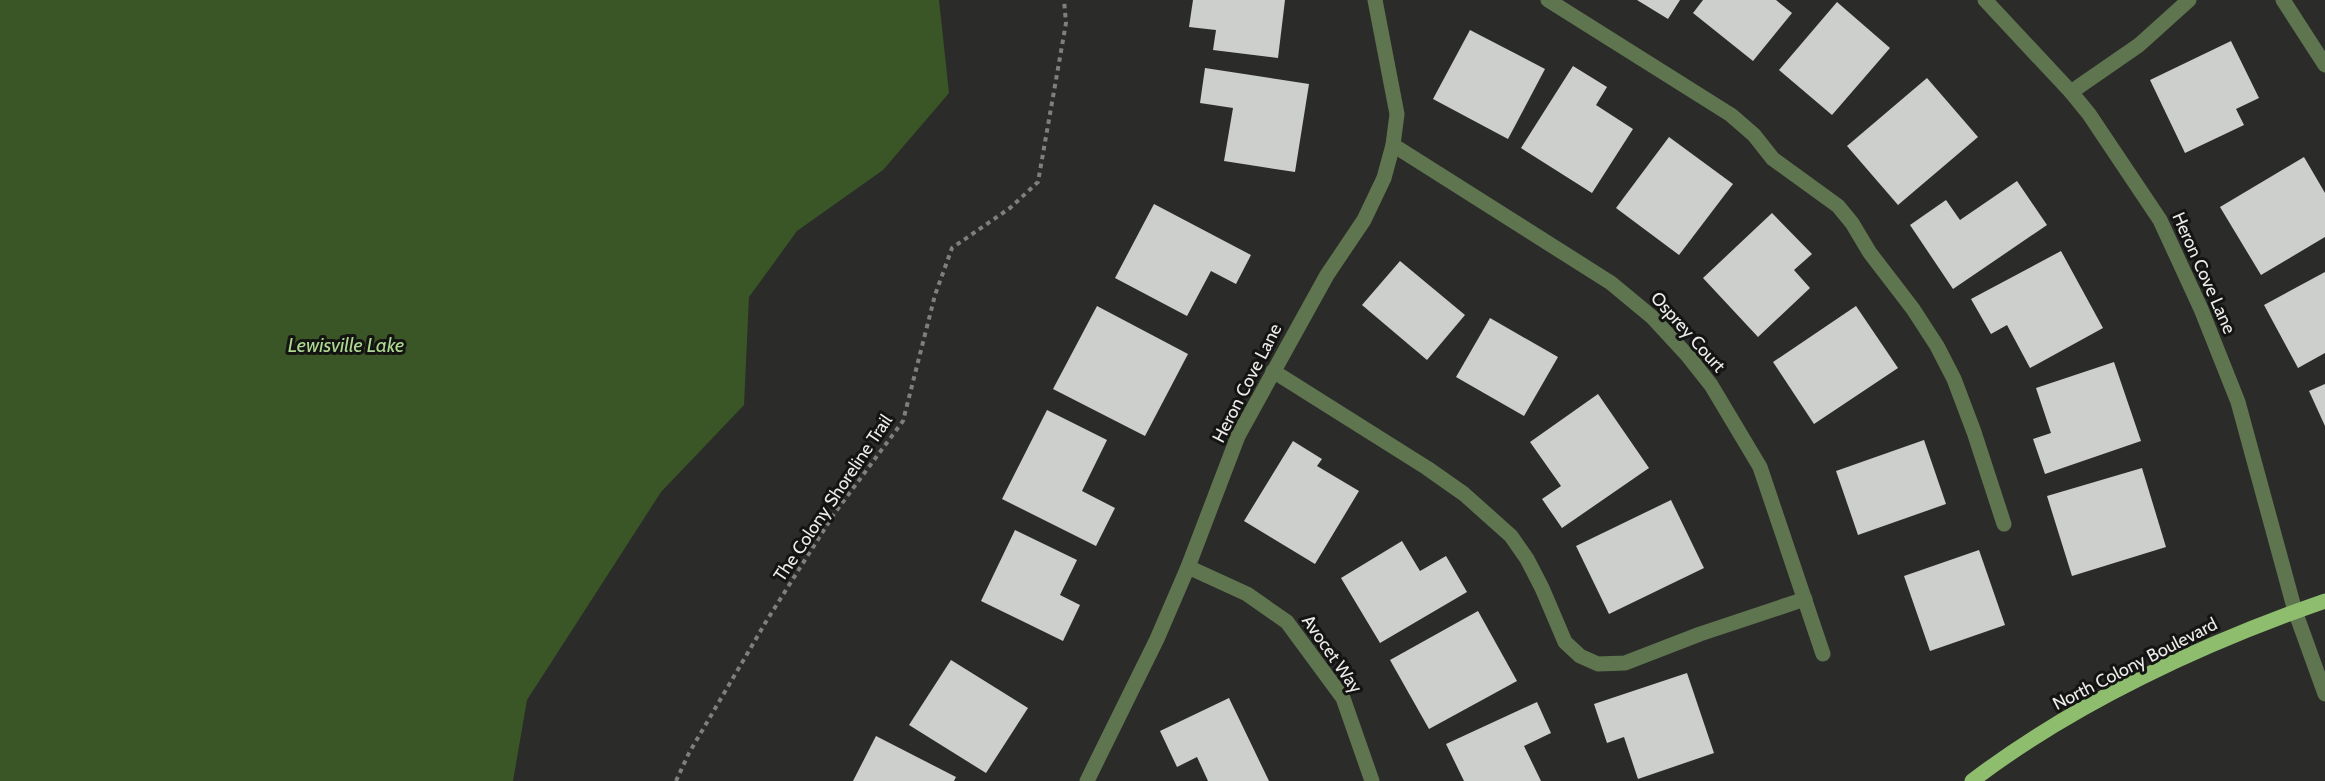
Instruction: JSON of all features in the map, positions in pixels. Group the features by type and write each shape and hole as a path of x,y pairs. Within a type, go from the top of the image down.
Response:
{"main road":[{"name":"North Colony Boulevard","path":"1972,781 2009,753 2100,700 2202,649 2325,601"}],"street":[{"name":"Heron Cove Lane","path":"1087,781 1157,639 1188,567 1238,436 1328,274 1364,220 1384,178 1398,114 1376,0"},
{"path":"1548,0 1731,115 1754,135 1773,159 1838,206 1937,346 1954,379 1974,432 2004,524"},
{"name":"Heron Cove Lane","path":"1985,0 2089,114 2160,220 2201,309 2238,402 2295,611 2325,694"},
{"path":"2071,92 2139,45 2189,0"},
{"path":"2283,0 2325,65"},
{"name":"Osprey Court","path":"1393,145 1611,283 1659,325 1711,385 1760,467 1823,654"},
{"path":"1273,371 1428,468 1464,494 1511,536 1527,559 1542,588 1565,642 1580,656 1598,664 1625,663 1700,634 1805,599"},
{"name":"Avocet Way","path":"1188,567 1247,594 1287,622 1343,698 1371,781"}],"path":[{"name":"The Colony Shoreline Trail","path":"676,781 689,753 767,620 822,533 903,421 935,295 952,248 1010,208 1038,182 1066,23 1064,0"}],"water":[{"name":"Lewisville Lake","path":"0,0 939,0 949,93 883,170 797,231 749,297 744,405 661,492 527,700 513,781 0,781"}],"building":[{"path":"1193,0 1285,0 1278,58 1213,50 1216,30 1189,27"},
{"path":"1637,0 1680,0 1668,19"},
{"path":"1703,0 1776,0 1792,13 1753,61 1693,13"},
{"path":"1837,2 1890,48 1832,115 1779,70"},
{"path":"1470,30 1545,69 1508,139 1433,99"},
{"path":"2231,41 2259,98 2236,109 2244,125 2185,153 2150,80"},
{"path":"1573,66 1607,87 1596,105 1633,129 1592,193 1521,148"},
{"path":"1205,68 1309,84 1295,172 1224,161 1233,108 1200,103"},
{"path":"1927,78 1978,137 1898,205 1847,146"},
{"path":"1669,137 1733,184 1679,255 1616,208"},
{"path":"2304,157 2325,193 2325,237 2261,275 2220,207"},
{"path":"2017,181 2047,225 1953,289 1910,225 1946,200 1960,220"},
{"path":"1154,204 1251,255 1236,284 1211,271 1187,316 1115,278"},
{"path":"1772,213 1812,254 1794,270 1810,288 1758,337 1703,278"},
{"path":"2061,251 2103,328 2030,368 2007,325 1991,334 1971,299"},
{"path":"1400,261 1465,315 1427,360 1362,305"},
{"path":"2325,272 2325,353 2298,368 2264,305"},
{"path":"1097,306 1188,354 1145,436 1053,389"},
{"path":"1856,306 1898,368 1814,424 1773,362"},
{"path":"1490,318 1558,357 1524,416 1456,377"},
{"path":"2114,362 2141,441 2045,474 2033,439 2051,433 2036,388"},
{"path":"2325,384 2325,426 2309,391"},
{"path":"1598,394 1649,468 1562,528 1542,499 1561,486 1530,442"},
{"path":"1047,410 1107,440 1082,491 1115,508 1096,546 1002,499"},
{"path":"1924,440 1946,504 1858,535 1836,471"},
{"path":"1293,441 1322,459 1317,466 1359,491 1315,564 1244,521"},
{"path":"2142,468 2166,547 2072,576 2047,496"},
{"path":"1671,500 1704,568 1609,614 1576,546"},
{"path":"1015,530 1077,560 1060,595 1080,605 1063,641 981,601"},
{"path":"1402,541 1420,571 1446,556 1467,592 1380,643 1341,578"},
{"path":"1979,550 2005,625 1930,651 1904,576"},
{"path":"1478,611 1517,681 1429,729 1390,660"},
{"path":"951,660 1028,708 986,773 909,725"},
{"path":"1687,673 1714,753 1638,779 1624,737 1607,743 1594,704"},
{"path":"1229,698 1269,781 1208,781 1197,757 1177,767 1160,731"},
{"path":"1537,702 1551,733 1524,746 1541,781 1464,781 1446,744"},
{"path":"876,736 956,777 954,781 853,781"}]}
